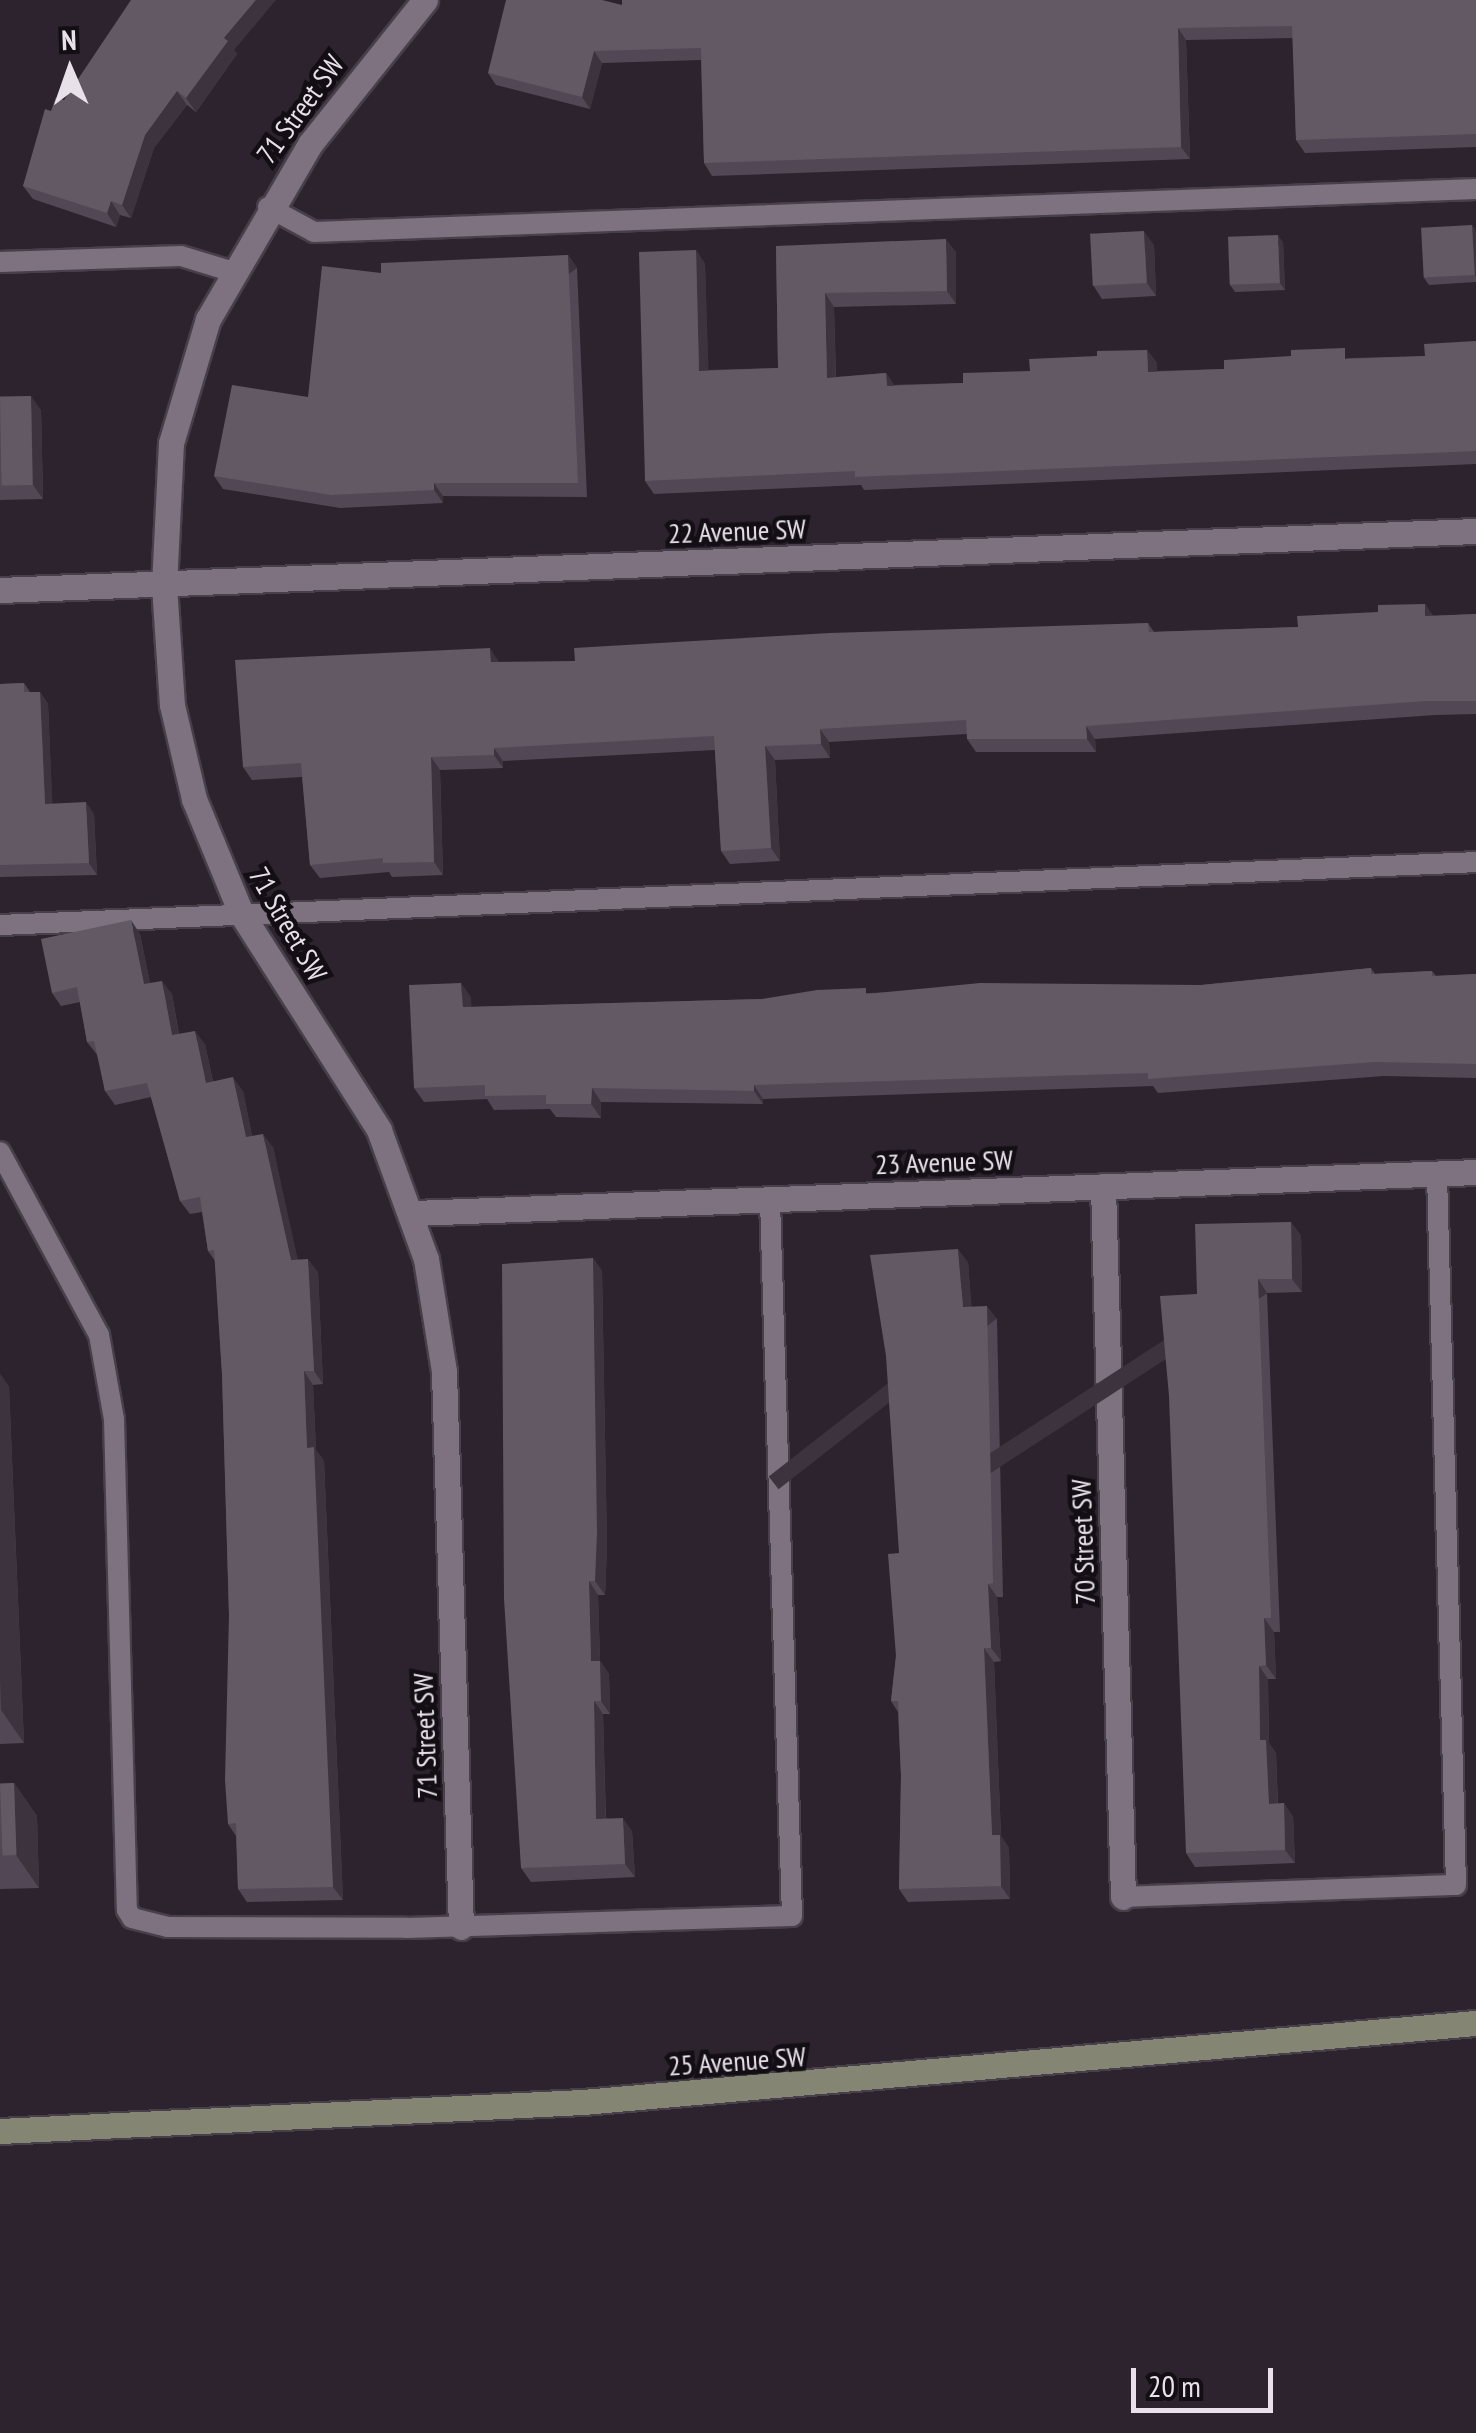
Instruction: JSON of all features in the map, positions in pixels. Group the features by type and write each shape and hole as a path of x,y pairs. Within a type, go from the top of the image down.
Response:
{"main road":[{"name":"25 Avenue SW","path":"0,2131 583,2102 1476,2023"}],"street":[{"name":"71 Street SW","path":"425,0 359,76 268,207 208,319 172,443 164,585 181,756 241,913 355,1084 414,1213 444,1372 460,1926"},
{"name":"22 Avenue SW","path":"0,590 1476,531"},
{"name":"23 Avenue SW","path":"414,1213 1476,1172"},
{"name":"70 Street SW","path":"1103,1186 1122,1897"}],"lane":[{"path":"268,207 314,232 1476,189"},
{"path":"0,262 181,256 230,272"},
{"path":"0,924 1476,862"},
{"path":"0,1152 99,1335 114,1419 132,1918 215,1930 792,1916 770,1199"},
{"path":"1122,1897 1456,1886 1437,1173"}],"building":[{"path":"131,0 256,0 224,38 228,41 186,98 177,91 145,135 122,205 111,201 107,213 23,186 45,109 51,111 56,97 64,100"},
{"path":"506,0 602,0 622,5 622,0 1476,0 1476,134 1296,140 1292,26 1178,28 1181,147 704,163 701,48 594,51 582,97 488,73"},
{"path":"1472,225 1475,275 1424,278 1421,228"},
{"path":"1144,231 1147,283 1093,286 1090,234"},
{"path":"1278,235 1280,283 1230,285 1228,237"},
{"path":"946,239 947,291 825,293 827,378 886,373 887,386 963,383 963,373 1030,371 1029,359 1097,356 1097,351 1147,350 1148,372 1224,369 1224,360 1291,356 1291,350 1345,348 1345,359 1425,356 1424,344 1476,341 1476,451 855,477 855,471 645,481 639,252 696,250 699,371 778,368 776,246"},
{"path":"568,255 578,483 434,483 434,490 331,495 214,476 232,385 308,397 322,266 381,273 381,263"},
{"path":"31,396 33,485 2,486 0,397"},
{"path":"1425,604 1425,616 1476,614 1476,701 1426,701 1086,726 1087,739 967,739 966,720 820,729 821,744 765,746 771,848 721,851 714,736 494,748 494,755 431,757 434,862 383,863 383,858 310,865 301,763 243,767 235,660 490,648 491,662 575,661 574,648 830,633 1148,623 1149,632 1298,627 1297,616 1378,612 1378,605"},
{"path":"24,683 24,692 40,692 45,804 86,802 89,863 0,865 0,684"},
{"path":"131,920 144,984 162,981 172,1035 195,1031 206,1083 233,1077 246,1137 263,1134 291,1260 308,1259 314,1371 304,1371 307,1448 314,1447 333,1887 238,1889 236,1823 228,1824 225,1780 229,1615 214,1250 208,1251 200,1197 180,1201 147,1083 105,1091 94,1041 87,1042 77,987 52,993 41,939"},
{"path":"1371,968 1371,974 1476,974 1476,1064 1374,1062 1148,1079 1148,1073 754,1085 754,1091 592,1088 591,1104 546,1104 546,1095 485,1096 485,1085 414,1088 409,985 461,983 463,1007 762,999 817,990 866,988 866,994 980,983 1201,985"},
{"path":"1291,1222 1292,1279 1258,1279 1271,1618 1264,1618 1266,1665 1259,1666 1260,1740 1266,1740 1269,1804 1284,1803 1285,1850 1186,1853 1169,1396 1160,1296 1197,1294 1195,1224"},
{"path":"958,1249 963,1307 987,1306 993,1583 988,1584 991,1648 984,1648 992,1835 1000,1835 1001,1886 899,1889 901,1776 898,1701 891,1701 896,1656 888,1554 899,1553 886,1356 870,1255"},
{"path":"593,1258 597,1533 595,1581 589,1581 591,1661 600,1661 601,1701 594,1701 596,1819 623,1818 625,1864 521,1868 504,1599 502,1264"},
{"path":"0,1783 14,1783 17,1855 3,1855"}]}
